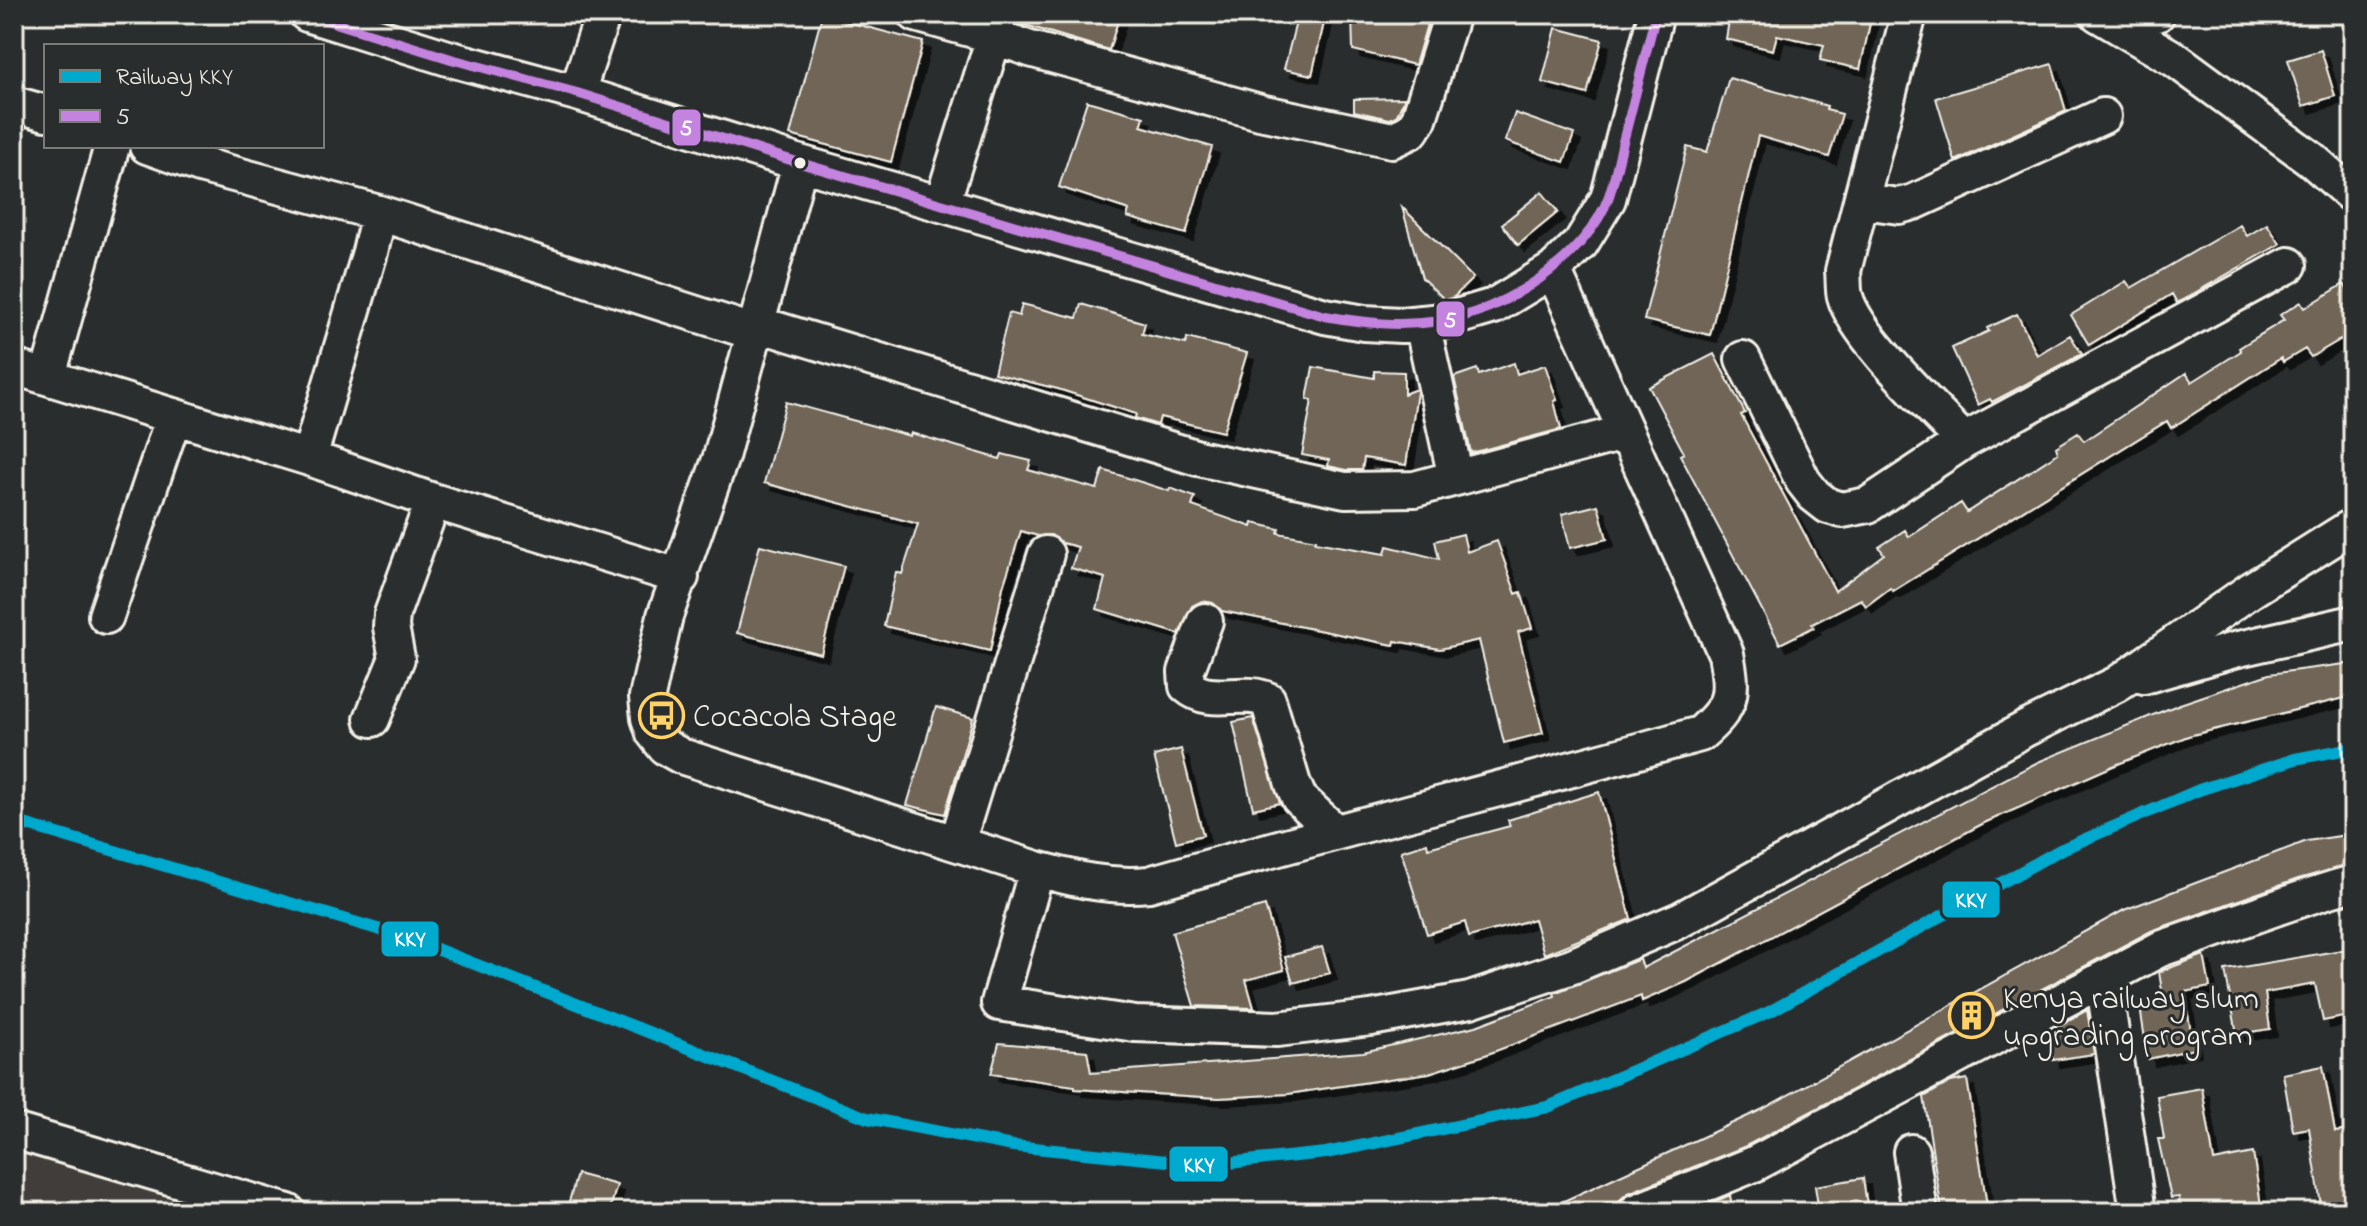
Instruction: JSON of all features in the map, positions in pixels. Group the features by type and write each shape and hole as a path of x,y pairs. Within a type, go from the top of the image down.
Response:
{"street":[{"path":"307,14 451,59 577,93 800,163 1325,316 1364,323 1443,321 1494,306 1553,270 1581,243 1608,199 1656,14"},
{"path":"577,93 603,14"},
{"path":"916,14 987,28 1260,112 1392,140 1411,131 1419,119 1452,14"},
{"path":"1909,14 1843,271 1844,294 1851,311 1889,362 1964,441"},
{"path":"2102,16 2157,14"},
{"path":"2102,16 2176,60 2311,159 2353,196"},
{"path":"942,204 987,28"},
{"path":"14,104 44,112"},
{"path":"1863,201 1899,206 1914,202 2103,116"},
{"path":"48,376 111,148"},
{"path":"153,148 200,165 379,213 757,329 1198,458 1345,490 1415,489 1626,432"},
{"path":"800,163 721,457 665,616 647,697 654,733 665,747 681,756 1093,884 1124,887 1149,884 1334,831 1470,798 1700,734 1716,720 1729,700 1731,678 1726,654 1553,270"},
{"path":"309,458 379,213"},
{"path":"1743,359 1803,481 1828,506 1842,510 1868,505 1964,441 2289,265"},
{"path":"1422,323 1456,478"},
{"path":"14,367 681,577"},
{"path":"106,616 174,416"},
{"path":"372,719 397,658 391,627 392,614 433,501"},
{"path":"1037,869 999,1003 1135,1024 1277,1029 1371,1018 1470,1000 1572,966 1680,920 2025,729 2117,684 2251,590 2353,526"},
{"path":"957,843 1046,554"},
{"path":"1205,621 1186,672 1187,686 1196,694 1210,697 1259,696 1268,700 1299,798 1334,831"},
{"path":"2117,684 2234,650 2353,623"},
{"path":"1636,1212 1754,1164 2160,949 2319,892 2353,883"},
{"path":"2106,999 2138,1212"},
{"path":"14,1131 288,1212"},
{"path":"1911,1152 1920,1212"}],"shaded area":[{"path":"14,1145 244,1212 14,1212"}],"building":[{"path":"1005,14 1120,14 1109,50 1005,19"},
{"path":"1298,14 1326,14 1312,75 1284,69"},
{"path":"1352,14 1430,14 1415,65 1353,50"},
{"path":"1730,14 1872,14 1860,69 1820,60 1824,45 1777,35 1773,50 1726,39"},
{"path":"822,15 923,42 891,162 790,135"},
{"path":"1556,28 1602,40 1587,94 1542,82"},
{"path":"2321,50 2335,96 2303,106 2288,60"},
{"path":"2052,64 2066,111 1955,161 1936,98"},
{"path":"1729,78 1827,106 1826,110 1842,114 1829,157 1758,136 1710,335 1644,320 1687,147 1707,152"},
{"path":"1405,98 1397,115 1390,119 1354,111 1354,99"},
{"path":"1087,101 1144,117 1141,126 1212,147 1186,234 1127,217 1129,210 1059,187"},
{"path":"1515,113 1574,134 1564,162 1505,141"},
{"path":"1542,192 1558,212 1518,245 1502,224"},
{"path":"1402,207 1473,278 1454,297 1445,300 1422,278"},
{"path":"2267,224 2280,244 2177,303 2172,294 2089,345 2071,315 2126,281 2131,288 2240,225 2247,236"},
{"path":"2344,284 2353,299 2353,332 2311,357 2305,349 2283,362 2281,358 2171,428 2167,421 1893,591 1890,588 1866,606 1861,599 1780,644 1680,455 1684,453 1649,387 1714,354 1745,413 1741,415 1835,591 1884,554 1879,547 1905,530 1909,537 1961,503 1967,512 2058,453 2056,447 2078,433 2084,441 2186,373 2192,382 2284,320 2280,315 2301,302 2305,308"},
{"path":"1022,304 1077,318 1081,304 1145,323 1142,334 1186,344 1187,338 1247,353 1223,432 1160,417 1158,425 1135,418 1136,414 1058,389 994,373 1009,313 1019,316"},
{"path":"2017,314 2037,355 2070,335 2082,354 1992,402 1990,399 1978,405 1952,348"},
{"path":"1514,363 1517,374 1545,365 1557,400 1554,401 1561,429 1471,453 1454,377 1477,369 1479,375"},
{"path":"1313,367 1374,378 1374,371 1404,372 1404,394 1416,389 1417,392 1406,465 1364,458 1362,470 1347,470 1328,466 1329,460 1302,455 1312,400 1307,399"},
{"path":"786,402 1000,459 1002,454 1031,461 1028,470 1097,489 1103,470 1195,497 1192,506 1252,527 1253,523 1279,529 1278,533 1315,542 1385,554 1387,546 1439,559 1435,541 1463,534 1467,552 1497,541 1516,594 1521,592 1532,628 1518,632 1543,733 1504,743 1479,640 1440,649 1395,641 1394,645 1222,611 1213,603 1202,601 1192,606 1179,634 1097,609 1105,578 1071,568 1078,547 1062,543 1051,535 1038,536 1021,531 1003,587 990,651 884,626 896,572 902,574 918,524 764,483"},
{"path":"1598,505 1607,539 1570,548 1562,514"},
{"path":"760,545 844,566 821,654 737,633"},
{"path":"2353,663 2353,696 2188,736 2113,766 1984,823 1686,982 1642,1001 1641,996 1429,1073 1288,1094 1219,1098 1075,1089 1075,1086 991,1074 999,1043 1087,1051 1091,1073 1363,1052 1476,1026 1640,959 1643,968 2038,762 2180,704 2269,674"},
{"path":"936,707 973,718 945,814 907,805"},
{"path":"1253,718 1280,803 1253,809 1233,722"},
{"path":"1181,749 1203,835 1176,842 1154,756"},
{"path":"1599,792 1631,919 1544,954 1534,919 1469,937 1465,922 1427,934 1401,851 1427,843 1428,848 1510,826 1508,820"},
{"name":"Kenya railway slum upgrading program","path":"2353,834 2353,864 2298,879 2151,931 1746,1146 1628,1193 1617,1207 1604,1212 1540,1212 1763,1109 2124,910 2307,841"},
{"path":"1265,906 1284,970 1246,980 1254,1008 1194,1006 1172,932"},
{"path":"1322,947 1330,973 1293,983 1285,957"},
{"path":"2348,949 2353,983 2353,1015 2323,1021 2315,984 2265,993 2270,1029 2237,1034 2225,970"},
{"path":"2204,955 2210,987 2184,992 2194,1049 2148,1059 2140,1007 2164,1003 2159,972"},
{"path":"2087,1010 2094,1054 2053,1060 2049,1031"},
{"path":"2323,1066 2335,1132 2349,1130 2353,1156 2353,1212 2322,1212 2309,1128 2293,1131 2283,1074"},
{"path":"1967,1079 1988,1212 1942,1212 1924,1097 1951,1082"},
{"path":"2202,1088 2214,1161 2253,1153 2262,1212 2181,1212 2179,1197 2171,1198 2158,1139 2164,1139 2157,1096"},
{"path":"577,1174 617,1185 609,1212 566,1212"},
{"path":"1863,1178 1868,1212 1819,1212 1815,1186"},
{"path":"1730,1195 1733,1212 1701,1212 1700,1208"}],"rail line":[{"name":"KKY","path":"14,821 411,939 867,1118 1013,1146 1208,1165 1326,1153 1548,1107 1769,1012 2060,850 2199,790 2295,759 2353,748"}],"transit line":[{"name":"5","path":"307,14 451,59 577,93 800,163 1325,316 1396,324 1440,321 1489,307 1540,279 1582,241 1598,219 1609,196 1656,14"}],"place":[{"name":"Cocacola Stage","path":"662,715"},
{"name":"Kenya railway slum upgrading program","path":"1972,1015"}]}
